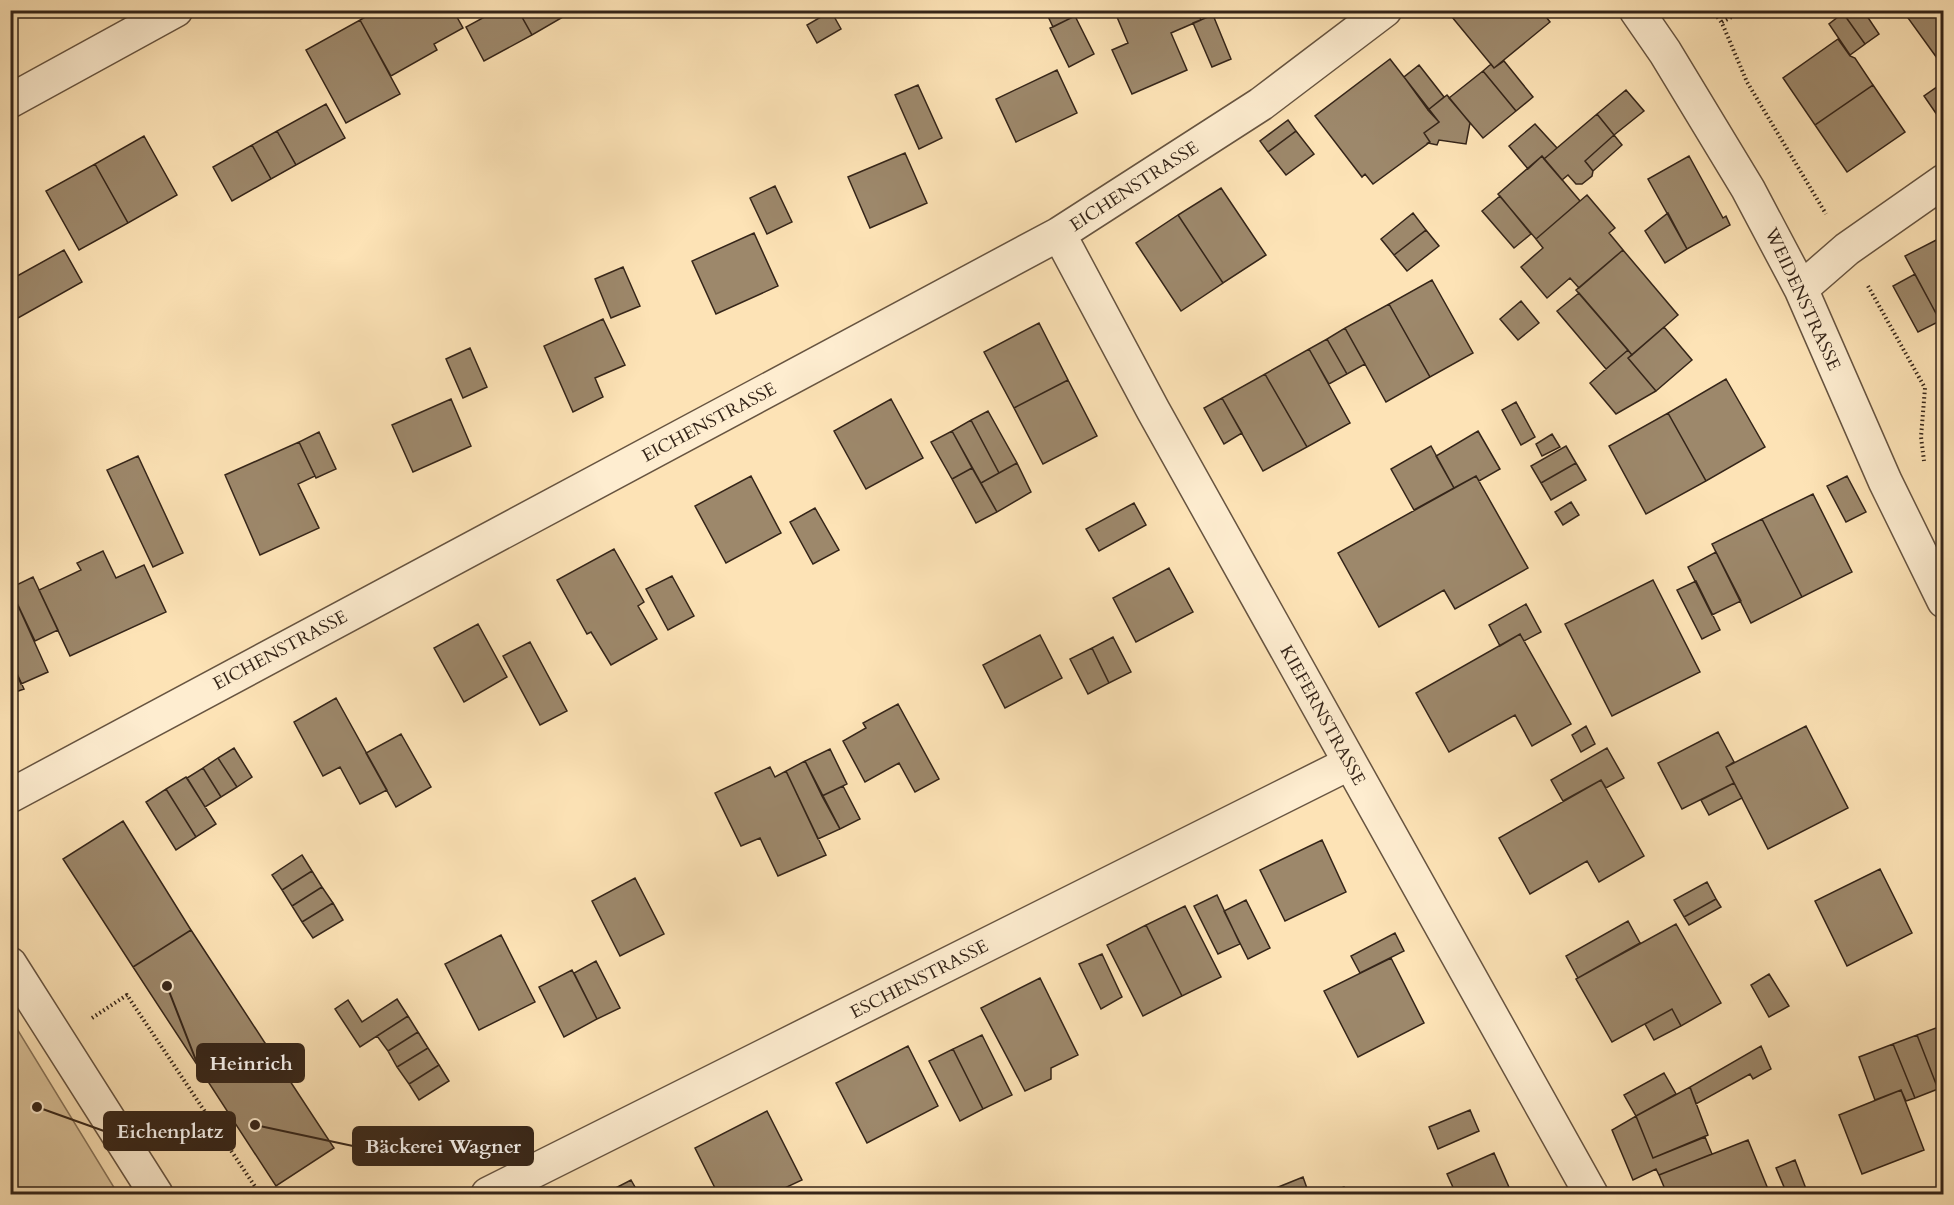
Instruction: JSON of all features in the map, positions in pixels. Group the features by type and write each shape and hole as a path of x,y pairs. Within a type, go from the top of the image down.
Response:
{"street":[{"path":"10,101 176,10"},
{"name":"EICHENSTRASSE","path":"10,796 1059,234 1261,104 1385,10"},
{"name":"WEIDENSTRASSE","path":"1636,10 1665,52 1748,189 1801,289 1885,481 1944,601"},
{"path":"1801,289 1847,249 1944,181"},
{"name":"KIEFERNSTRASSE","path":"1059,234 1153,410 1591,1194"},
{"name":"ESCHENSTRASSE","path":"488,1194 1350,764"},
{"path":"10,964 156,1194"}],"path":[{"path":"1722,22 1745,10"},
{"path":"59,1040 127,995 260,1194"}],"shaded area":[{"path":"11,1019 118,1194 11,1194"}],"building":[{"path":"377,10 453,10 463,28 434,44 437,50 391,76 360,20"},
{"path":"491,10 518,10 532,35 484,61 466,27 492,13"},
{"path":"518,10 575,10 532,35"},
{"path":"1045,10 1072,10 1075,16 1053,27"},
{"path":"1114,10 1197,10 1201,20 1171,33 1187,70 1132,94 1112,50 1128,43"},
{"path":"1541,10 1550,22 1494,68 1447,11"},
{"path":"1847,10 1863,10 1879,34 1865,44 1843,13"},
{"path":"1918,10 1944,10 1944,64 1942,65 1908,18"},
{"path":"831,11 841,29 817,43 807,25"},
{"path":"1843,13 1865,44 1850,55 1829,24"},
{"path":"1213,15 1231,59 1212,67 1193,23"},
{"path":"1075,16 1094,54 1069,67 1050,28"},
{"path":"360,20 400,94 346,123 306,50"},
{"path":"1838,39 1850,56 1855,58 1873,85 1815,125 1783,78"},
{"path":"1390,59 1439,122 1424,133 1430,142 1373,184 1365,174 1362,177 1315,116"},
{"path":"1504,61 1533,97 1516,111 1483,71 1491,64 1494,68"},
{"path":"1419,65 1444,97 1428,110 1404,77"},
{"path":"1057,70 1077,113 1016,142 996,99"},
{"path":"1483,71 1516,111 1483,138 1449,98"},
{"path":"1944,82 1944,125 1924,96"},
{"path":"918,85 942,138 919,149 895,95"},
{"path":"1873,85 1905,132 1847,172 1815,125"},
{"path":"1626,90 1644,111 1614,135 1597,114"},
{"path":"1447,95 1470,123 1466,144 1439,140 1437,145 1428,143 1430,142 1424,133 1439,122 1428,110"},
{"path":"326,104 345,138 296,165 277,131"},
{"path":"1597,114 1614,135 1585,161 1593,171 1592,176 1582,184 1576,184 1568,175 1562,180 1544,159"},
{"path":"1288,120 1296,131 1268,152 1260,141"},
{"path":"1535,124 1557,148 1544,159 1542,156 1528,169 1509,146"},
{"path":"277,131 296,165 271,179 252,145"},
{"path":"1296,131 1314,154 1286,175 1268,152"},
{"path":"1614,135 1622,145 1593,171 1585,161"},
{"path":"144,136 177,195 128,223 95,164"},
{"path":"252,145 271,179 232,201 213,167"},
{"path":"905,153 927,203 870,228 848,177"},
{"path":"1542,156 1580,201 1536,239 1498,194"},
{"path":"1689,156 1723,218 1726,216 1730,225 1687,249 1648,179"},
{"path":"95,164 128,223 79,250 46,191"},
{"path":"775,186 792,222 767,234 750,198"},
{"path":"1221,188 1266,255 1223,283 1178,215"},
{"path":"1587,195 1615,228 1609,233 1623,250 1579,288 1570,278 1547,298 1521,267 1543,248 1536,239"},
{"path":"1500,196 1531,234 1514,248 1482,211"},
{"path":"1413,213 1426,230 1394,255 1381,239"},
{"path":"1668,213 1687,249 1665,263 1645,231"},
{"path":"1178,215 1223,283 1181,311 1136,243"},
{"path":"1426,230 1439,246 1407,271 1394,255"},
{"path":"754,233 778,286 716,314 692,261"},
{"path":"1944,236 1944,328 1905,256"},
{"path":"64,250 82,282 18,318 10,306 10,280"},
{"path":"1623,250 1678,315 1632,355 1576,290"},
{"path":"623,267 640,306 611,318 595,279"},
{"path":"1915,274 1940,321 1918,332 1893,286"},
{"path":"1432,280 1473,353 1430,377 1389,304"},
{"path":"1579,293 1628,350 1606,369 1557,311"},
{"path":"1521,301 1539,323 1518,340 1500,319"},
{"path":"1389,304 1430,377 1386,402 1345,328"},
{"path":"10,306 18,318 10,322"},
{"path":"603,319 625,365 595,378 603,397 573,412 544,346"},
{"path":"1039,323 1068,380 1014,408 984,352"},
{"path":"1664,327 1692,360 1656,391 1628,358"},
{"path":"1345,328 1365,364 1347,374 1327,339"},
{"path":"1327,339 1347,374 1329,384 1309,349"},
{"path":"470,348 487,387 463,398 446,359"},
{"path":"1309,349 1350,423 1307,447 1265,374"},
{"path":"1628,350 1632,355 1628,358 1656,391 1616,414 1590,383"},
{"path":"1265,374 1307,447 1263,471 1222,398"},
{"path":"1726,379 1765,447 1706,481 1668,413"},
{"path":"1068,380 1097,436 1043,464 1014,408"},
{"path":"1222,398 1242,433 1224,444 1204,408"},
{"path":"451,399 471,446 413,472 392,425"},
{"path":"891,399 923,458 866,489 834,431"},
{"path":"1516,402 1535,437 1521,445 1502,410"},
{"path":"988,411 1017,463 999,473 971,420"},
{"path":"1668,413 1706,481 1646,514 1609,446"},
{"path":"971,420 999,473 981,483 952,431"},
{"path":"952,431 972,468 952,479 931,442"},
{"path":"1478,431 1500,469 1479,481 1476,476 1454,488 1436,456"},
{"path":"319,432 336,469 316,478 299,442"},
{"path":"1552,434 1560,447 1542,456 1536,444"},
{"path":"299,442 315,476 298,484 319,528 260,555 225,475"},
{"path":"1431,446 1454,488 1414,510 1391,469"},
{"path":"1566,446 1576,463 1541,483 1531,466"},
{"path":"138,456 183,553 153,567 107,470"},
{"path":"1017,463 1031,492 997,512 981,483"},
{"path":"1576,463 1586,480 1551,500 1541,483"},
{"path":"972,468 997,512 976,523 952,479"},
{"path":"751,476 781,533 726,563 695,506"},
{"path":"1476,476 1528,568 1455,609 1444,590 1379,627 1338,553"},
{"path":"1847,476 1866,512 1846,522 1827,486"},
{"path":"1813,494 1852,572 1802,597 1762,519"},
{"path":"1571,502 1579,515 1563,525 1555,512"},
{"path":"1134,503 1146,525 1099,551 1086,529"},
{"path":"815,508 839,550 813,564 790,522"},
{"path":"1762,519 1802,597 1751,623 1712,544"},
{"path":"614,549 644,602 638,606 657,639 611,665 591,632 587,634 557,580"},
{"path":"103,551 116,578 144,565 166,612 70,656 39,590 81,570 77,563"},
{"path":"1716,552 1741,601 1712,615 1688,567"},
{"path":"1169,568 1193,612 1136,642 1113,598"},
{"path":"672,576 694,616 668,630 646,589"},
{"path":"33,577 58,630 35,641 10,588"},
{"path":"1653,580 1700,672 1612,716 1565,624"},
{"path":"1696,581 1720,630 1702,639 1677,590"},
{"path":"10,588 48,672 21,684 10,658"},
{"path":"1526,604 1541,632 1524,641 1520,634 1500,646 1489,625"},
{"path":"478,624 507,677 464,702 434,648"},
{"path":"1520,634 1571,724 1532,746 1515,715 1449,752 1416,693"},
{"path":"1040,635 1062,678 1005,708 983,665"},
{"path":"1113,637 1131,672 1109,683 1092,648"},
{"path":"530,642 567,711 540,725 503,656"},
{"path":"1092,648 1109,683 1088,694 1070,659"},
{"path":"10,658 24,689 10,694"},
{"path":"336,698 387,790 360,804 340,767 323,776 294,722"},
{"path":"898,704 939,779 915,792 899,763 865,782 843,741 866,728 863,723"},
{"path":"1586,726 1595,744 1581,752 1572,735"},
{"path":"1806,726 1848,808 1768,849 1726,767"},
{"path":"1718,732 1734,762 1726,767 1734,783 1682,809 1658,763"},
{"path":"401,734 431,787 396,807 366,753"},
{"path":"234,748 252,777 237,787 218,758"},
{"path":"1607,748 1624,778 1606,788 1601,780 1563,801 1551,780"},
{"path":"830,749 847,784 822,796 805,761"},
{"path":"218,758 237,787 221,797 203,768"},
{"path":"805,761 840,829 818,839 786,771"},
{"path":"770,767 775,777 786,771 826,855 778,876 760,838 741,846 715,793"},
{"path":"203,768 221,797 205,807 187,778"},
{"path":"186,777 216,824 196,837 166,789"},
{"path":"1601,780 1644,856 1599,882 1587,861 1530,894 1499,838"},
{"path":"1734,783 1742,798 1709,815 1701,800"},
{"path":"843,786 860,819 840,829 822,796"},
{"path":"166,789 196,837 176,850 146,802"},
{"path":"123,821 191,930 133,967 63,859"},
{"path":"1322,840 1346,892 1285,921 1260,870"},
{"path":"302,855 312,871 282,890 272,875"},
{"path":"1880,869 1912,933 1847,966 1815,901"},
{"path":"312,871 322,887 292,906 282,890"},
{"path":"635,878 664,934 620,956 592,901"},
{"path":"1707,882 1716,899 1684,917 1674,900"},
{"path":"322,887 333,903 302,922 292,906"},
{"path":"1217,895 1240,944 1218,954 1194,906"},
{"path":"1716,899 1721,907 1689,925 1684,917"},
{"path":"1246,900 1270,948 1248,959 1224,911"},
{"path":"333,903 343,920 313,938 302,922"},
{"path":"1185,906 1221,977 1182,996 1146,925"},
{"path":"1628,921 1640,943 1578,978 1566,956"},
{"path":"1676,924 1721,1003 1681,1026 1672,1009 1612,1042 1576,979"},
{"path":"1146,925 1182,996 1143,1016 1107,945"},
{"path":"191,930 265,1043 207,1080 133,967"},
{"path":"1395,933 1404,951 1360,973 1351,956"},
{"path":"501,935 535,1002 479,1030 445,964"},
{"path":"1102,954 1122,997 1101,1009 1079,964"},
{"path":"1391,958 1424,1023 1358,1057 1324,991"},
{"path":"596,961 620,1008 597,1019 574,973"},
{"path":"572,970 597,1019 564,1037 539,987"},
{"path":"1769,974 1789,1006 1769,1017 1751,985"},
{"path":"1040,978 1078,1055 1051,1068 1051,1079 1025,1091 981,1008"},
{"path":"397,999 408,1016 360,1047 335,1009 348,1000 362,1022"},
{"path":"1672,1009 1681,1026 1654,1040 1645,1024"},
{"path":"408,1016 418,1032 388,1051 377,1036"},
{"path":"1944,1025 1944,1086 1938,1089 1917,1035"},
{"path":"418,1032 428,1048 397,1067 388,1051"},
{"path":"982,1035 1012,1095 983,1109 953,1049"},
{"path":"1917,1035 1938,1089 1915,1098 1893,1044"},
{"path":"265,1043 334,1148 276,1186 207,1080"},
{"path":"1893,1044 1915,1098 1906,1101 1901,1090 1875,1100 1859,1057"},
{"path":"908,1046 938,1106 867,1143 836,1083"},
{"path":"1761,1046 1771,1069 1753,1079 1750,1074 1696,1104 1690,1087"},
{"path":"428,1048 439,1065 409,1084 397,1067"},
{"path":"953,1049 983,1109 960,1121 929,1061"},
{"path":"439,1065 449,1081 419,1100 409,1084"},
{"path":"1664,1073 1676,1094 1636,1116 1624,1095"},
{"path":"1690,1087 1708,1135 1653,1158 1636,1116"},
{"path":"1901,1090 1924,1150 1862,1174 1839,1115"},
{"path":"1470,1110 1479,1131 1438,1149 1429,1127"},
{"path":"767,1111 802,1180 772,1194 718,1194 695,1148"},
{"path":"1636,1116 1653,1158 1705,1137 1712,1154 1659,1175 1656,1169 1633,1180 1612,1130"},
{"path":"1748,1140 1770,1194 1667,1194 1659,1175"},
{"path":"1494,1153 1512,1194 1456,1194 1447,1174"},
{"path":"1795,1160 1808,1194 1787,1194 1776,1168"},
{"path":"1303,1177 1309,1194 1279,1194 1276,1188"},
{"path":"631,1180 639,1194 604,1194"},
{"path":"1344,1187 1347,1194 1326,1194"}],"place":[{"name":"Heinrich","path":"167,986"},
{"name":"Eichenplatz","path":"37,1107"},
{"name":"Bäckerei Wagner","path":"255,1125"}]}
